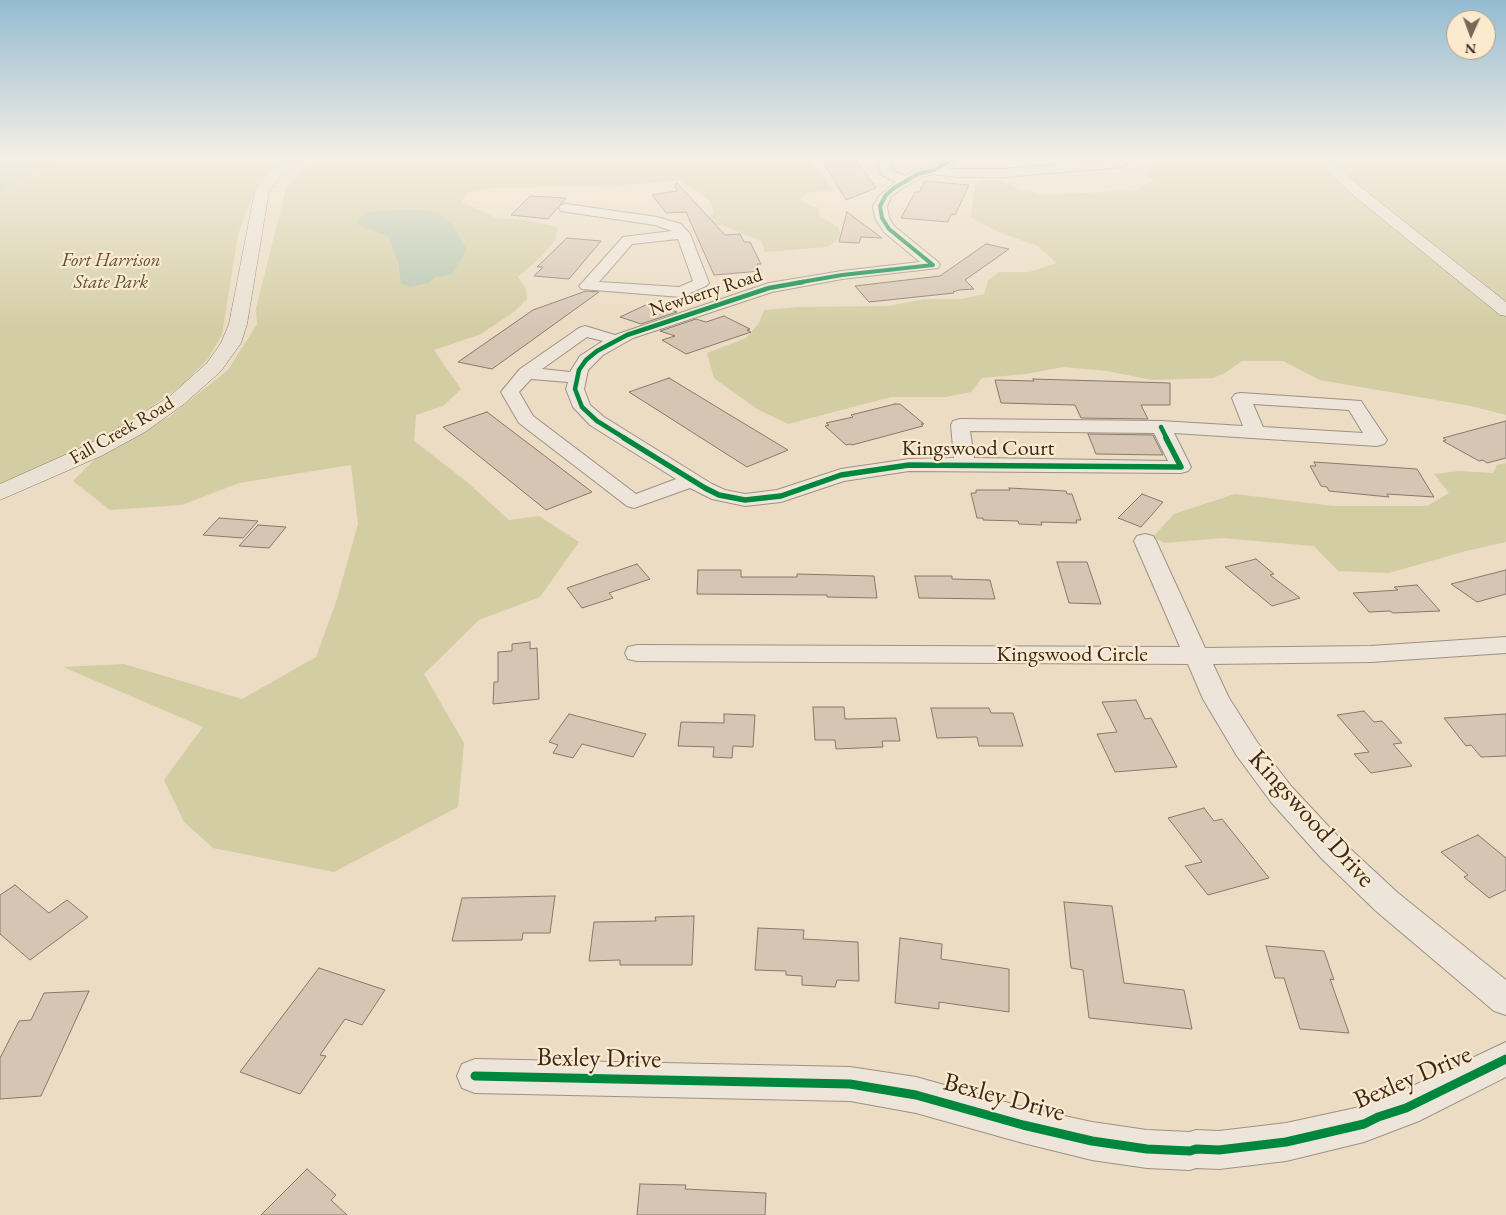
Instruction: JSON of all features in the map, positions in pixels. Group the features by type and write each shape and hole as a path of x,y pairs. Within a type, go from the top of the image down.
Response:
{"main road":[{"name":"Fall Creek Road","path":"0,493 93,451 137,427 177,400 211,370 231,343 238,324 257,217"},
{"path":"1389,217 1506,311"}],"street":[{"path":"626,217 662,222 676,227 684,234 701,283 681,292 587,286 628,240 684,234"},
{"name":"Newberry Road","path":"576,378 579,370 590,357 616,340 769,288 842,274 933,265 893,233 885,225 881,217"},
{"path":"681,292 697,311"},
{"path":"616,340 585,331 526,373 510,392 526,419 634,502 692,480"},
{"path":"526,373 576,378"},
{"name":"Kingswood Court","path":"576,378 576,396 582,407 592,417 719,495 754,500 781,496 818,482 858,472 909,465 1181,467 1161,426"},
{"name":"Kingswood Court","path":"966,464 960,425 1161,426 1377,440 1355,405 1241,398 1255,432"},
{"name":"Kingswood Drive","path":"1144,541 1216,699 1247,749 1281,794 1315,832 1387,902 1506,1000"},
{"name":"Kingswood Circle","path":"637,653 1196,656 1371,654 1506,645"},
{"name":"Bexley Drive","path":"475,1076 850,1084 916,1095 995,1118 1092,1141 1147,1149 1190,1151 1196,1149 1219,1150 1286,1142 1364,1124 1378,1117 1406,1108 1506,1059"}],"green space":[{"name":"Fort Harrison State Park","path":"0,217 244,217 238,235 222,335 207,360 182,385 100,439 0,487"},
{"path":"279,217 494,217 526,220 557,227 556,239 541,257 518,277 526,289 527,299 514,312 481,334 434,350 461,389 443,406 416,415 414,441 466,481 509,520 539,516 579,542 540,597 479,620 424,674 464,743 458,807 334,872 213,848 184,822 164,780 203,727 63,667 124,664 242,699 316,657 337,599 358,524 351,465 239,483 182,505 110,510 73,481 100,454 170,416 228,370 257,324 256,308"},
{"path":"707,217 822,217 839,228 840,238 828,247 765,252 761,241 724,226 698,220"},
{"path":"1506,217 1506,415 1471,406 1320,380 1283,361 1242,361 1225,373 1213,378 1152,380 1107,371 1064,367 1026,374 982,378 971,392 946,397 891,397 788,424 757,409 714,378 707,353 746,338 759,323 764,310 798,307 889,306 924,299 962,299 984,294 988,280 999,272 1029,272 1056,263 1038,246 1003,234 971,218"},
{"path":"1506,463 1506,542 1466,551 1389,573 1338,571 1314,546 1222,538 1165,543 1153,537 1174,514 1235,494 1333,506 1427,506 1449,493 1434,474 1460,471 1493,473 1497,465"}],"shaded area":[{"path":"362,217 443,217 452,224 467,250 451,275 436,277 428,283 410,287 401,283 398,261 388,236 358,225 359,219"}],"building":[{"path":"527,217 550,217 548,219"},
{"path":"688,217 708,217 725,235 740,234 744,242 750,242 761,264 757,264 761,271 714,275"},
{"path":"846,217 853,217 882,238 861,237 859,243 839,242"},
{"path":"902,217 950,217 948,222"},
{"path":"567,238 601,241 569,279 534,276 543,267 537,267"},
{"path":"986,244 1009,249 965,280 974,289 959,290 954,293 869,302 855,286 940,276"},
{"path":"586,291 599,292 492,369 458,362 533,310"},
{"path":"650,303 677,312 641,324 620,317"},
{"path":"724,316 750,329 747,330 751,332 686,354 662,340 675,336 660,331 696,319 706,322"},
{"path":"669,378 788,450 747,467 629,392"},
{"path":"1033,379 1170,383 1170,405 1141,405 1148,419 1081,418 1075,405 1001,403 995,380 1034,381"},
{"path":"900,404 924,424 921,424 923,426 846,445 825,426 829,425 826,423 853,417 851,415"},
{"path":"487,412 592,492 546,510 443,427"},
{"path":"1506,421 1506,458 1487,463 1483,460 1479,461 1443,441 1446,440 1443,438"},
{"path":"1088,434 1153,435 1163,455 1096,454"},
{"path":"1314,462 1417,469 1434,497 1387,494 1389,497 1329,491 1327,487 1321,486 1310,466 1316,466"},
{"path":"1009,488 1066,491 1067,494 1072,494 1081,520 1076,520 1077,523 1041,522 1042,525 977,518 971,493 976,493 976,490 1010,490"},
{"path":"1142,494 1163,502 1141,527 1118,518"},
{"path":"219,518 258,521 243,538 203,535"},
{"path":"258,525 286,527 269,548 239,546"},
{"path":"1256,559 1274,574 1270,575 1300,598 1272,606 1225,567"},
{"path":"1057,562 1087,562 1101,604 1069,603"},
{"path":"637,564 650,579 609,593 613,598 582,608 567,588"},
{"path":"698,570 741,570 741,577 797,577 797,574 874,576 877,598 827,597 827,595 697,594"},
{"path":"1506,570 1506,594 1477,602 1451,584"},
{"path":"915,576 952,576 952,579 990,580 995,599 919,598"},
{"path":"1417,585 1440,611 1369,612 1353,593 1398,590 1394,587"},
{"path":"530,642 530,649 537,648 539,699 493,704 494,682 498,682 498,652 512,651 512,644"},
{"path":"1136,700 1145,719 1151,718 1177,767 1115,772 1097,734 1117,732 1102,702"},
{"path":"813,707 844,707 845,719 896,718 900,741 882,741 883,747 836,749 835,740 815,740"},
{"path":"931,708 989,708 991,713 1013,713 1023,746 979,746 977,737 937,738"},
{"path":"1364,711 1374,722 1382,721 1402,743 1393,744 1412,766 1371,773 1354,754 1369,752 1337,715"},
{"path":"569,714 646,734 633,757 582,744 573,758 553,753 558,745 549,742"},
{"path":"724,714 755,715 753,747 733,746 732,758 713,757 714,747 678,746 681,722 724,723"},
{"path":"1506,714 1506,756 1481,757 1471,745 1466,746 1444,718"},
{"path":"1204,808 1214,821 1222,819 1269,878 1208,895 1185,866 1202,862 1168,818"},
{"path":"1478,835 1506,858 1506,890 1489,898 1464,877 1468,875 1441,852"},
{"path":"15,885 49,913 67,900 88,917 30,960 0,934 0,895"},
{"path":"555,896 550,933 523,933 522,940 452,941 462,898"},
{"path":"1064,902 1112,906 1124,983 1184,990 1192,1029 1089,1018 1083,970 1071,968"},
{"path":"694,916 692,965 620,965 620,960 589,961 594,922 656,921 655,917"},
{"path":"758,928 804,930 803,939 858,942 859,981 837,980 835,987 802,985 802,976 786,975 786,971 755,970"},
{"path":"900,938 942,944 941,959 1009,969 1009,1012 939,1002 939,1009 895,1003"},
{"path":"1266,946 1324,951 1334,980 1330,979 1349,1033 1300,1029 1284,978 1275,978"},
{"path":"319,968 385,990 362,1025 345,1019 320,1055 326,1056 300,1094 240,1072"},
{"path":"89,991 41,1096 0,1099 0,1058 19,1021 31,1020 44,993"},
{"path":"307,1169 336,1195 331,1200 347,1215 261,1215"},
{"path":"640,1184 686,1185 685,1189 766,1193 765,1215 637,1215"}],"cycle path":[{"path":"882,217 889,229 933,265 842,275 769,288 627,335 597,351 586,360 579,370 575,389 582,407 597,421 705,488 719,495 745,500 781,496 841,475 909,465 1181,467 1161,427"},
{"path":"475,1076 850,1084 916,1095 1023,1125 1092,1141 1147,1149 1190,1151 1196,1149 1219,1150 1286,1142 1364,1124 1378,1117 1406,1108 1506,1059"}]}
